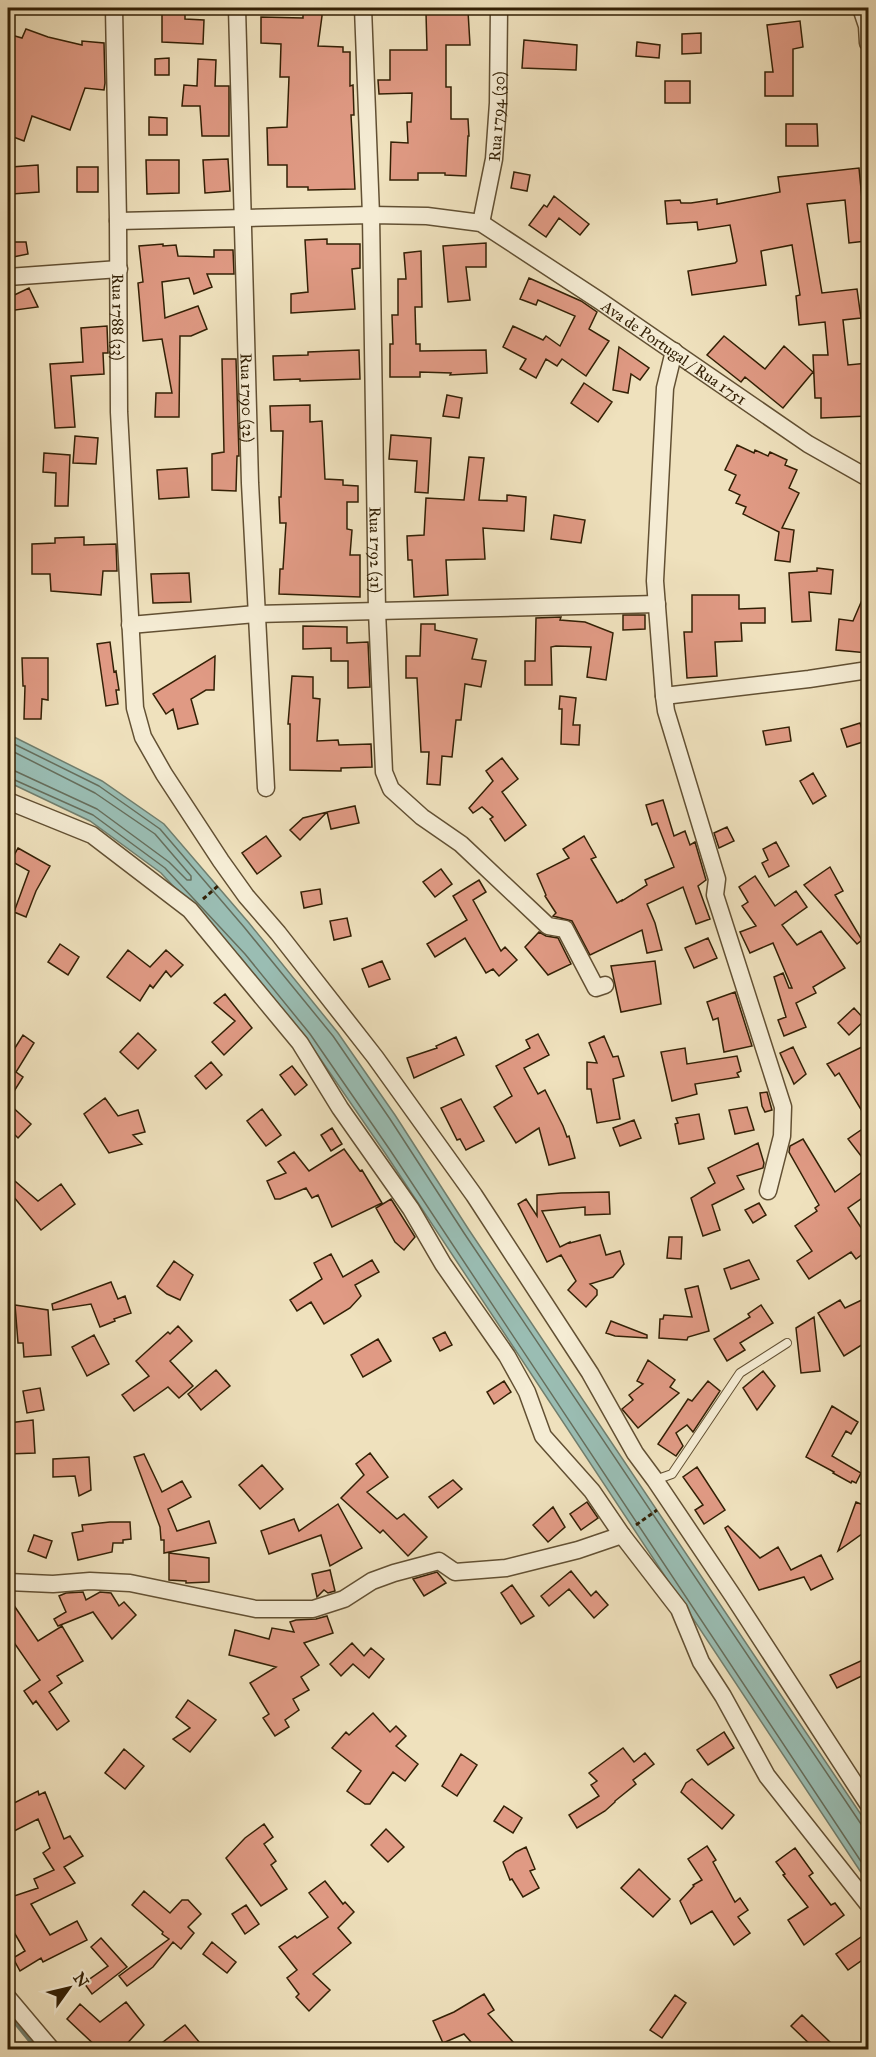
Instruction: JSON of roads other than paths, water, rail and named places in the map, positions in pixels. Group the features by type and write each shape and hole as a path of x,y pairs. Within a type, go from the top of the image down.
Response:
{"street":[{"name":"Rua 1788 (33)","path":"114,8 119,412 135,708 143,737 164,774 231,875 375,1057 474,1196 590,1374 635,1454 733,1596 868,1804"},
{"name":"Rua 1790 (32)","path":"237,8 250,471 266,788"},
{"name":"Rua 1792 (31)","path":"363,8 371,215 377,611 384,772 391,789 422,817 461,844 548,926 564,929 596,988 605,985"},
{"name":"Rua 1794 (30)","path":"481,223 494,159 498,103 499,8"},
{"path":"861,8 867,26 868,43"},
{"path":"118,221 371,215 427,216 481,223"},
{"name":"Ava de Portugal / Rua 1751","path":"481,223 674,351 808,444 868,478"},
{"path":"8,277 119,269"},
{"path":"674,351 665,388 656,581 664,696 666,711 717,879 715,895 783,1107 782,1136 768,1191"},
{"path":"130,625 256,614 657,604"},
{"path":"664,696 868,670"},
{"path":"8,801 92,835 190,910 300,1043 340,1108 411,1209 443,1264 507,1356 527,1392 543,1436 592,1491 622,1535 679,1609 701,1662 723,1696 767,1776 868,1904"},
{"path":"8,1582 53,1584 90,1581 130,1582 256,1609 313,1609 344,1599 372,1581 439,1561 455,1572 506,1568 578,1550 622,1535"},
{"path":"8,1998 51,2049"}],"lane":[{"path":"655,1480 672,1474 740,1373 787,1343"}],"water":[{"path":"8,734 102,781 164,824 249,923 338,1033 868,1825 868,1883 385,1153 306,1038 241,958 161,873 90,821 8,782"}],"waterway":[{"path":"8,2013 38,2050"}]}
